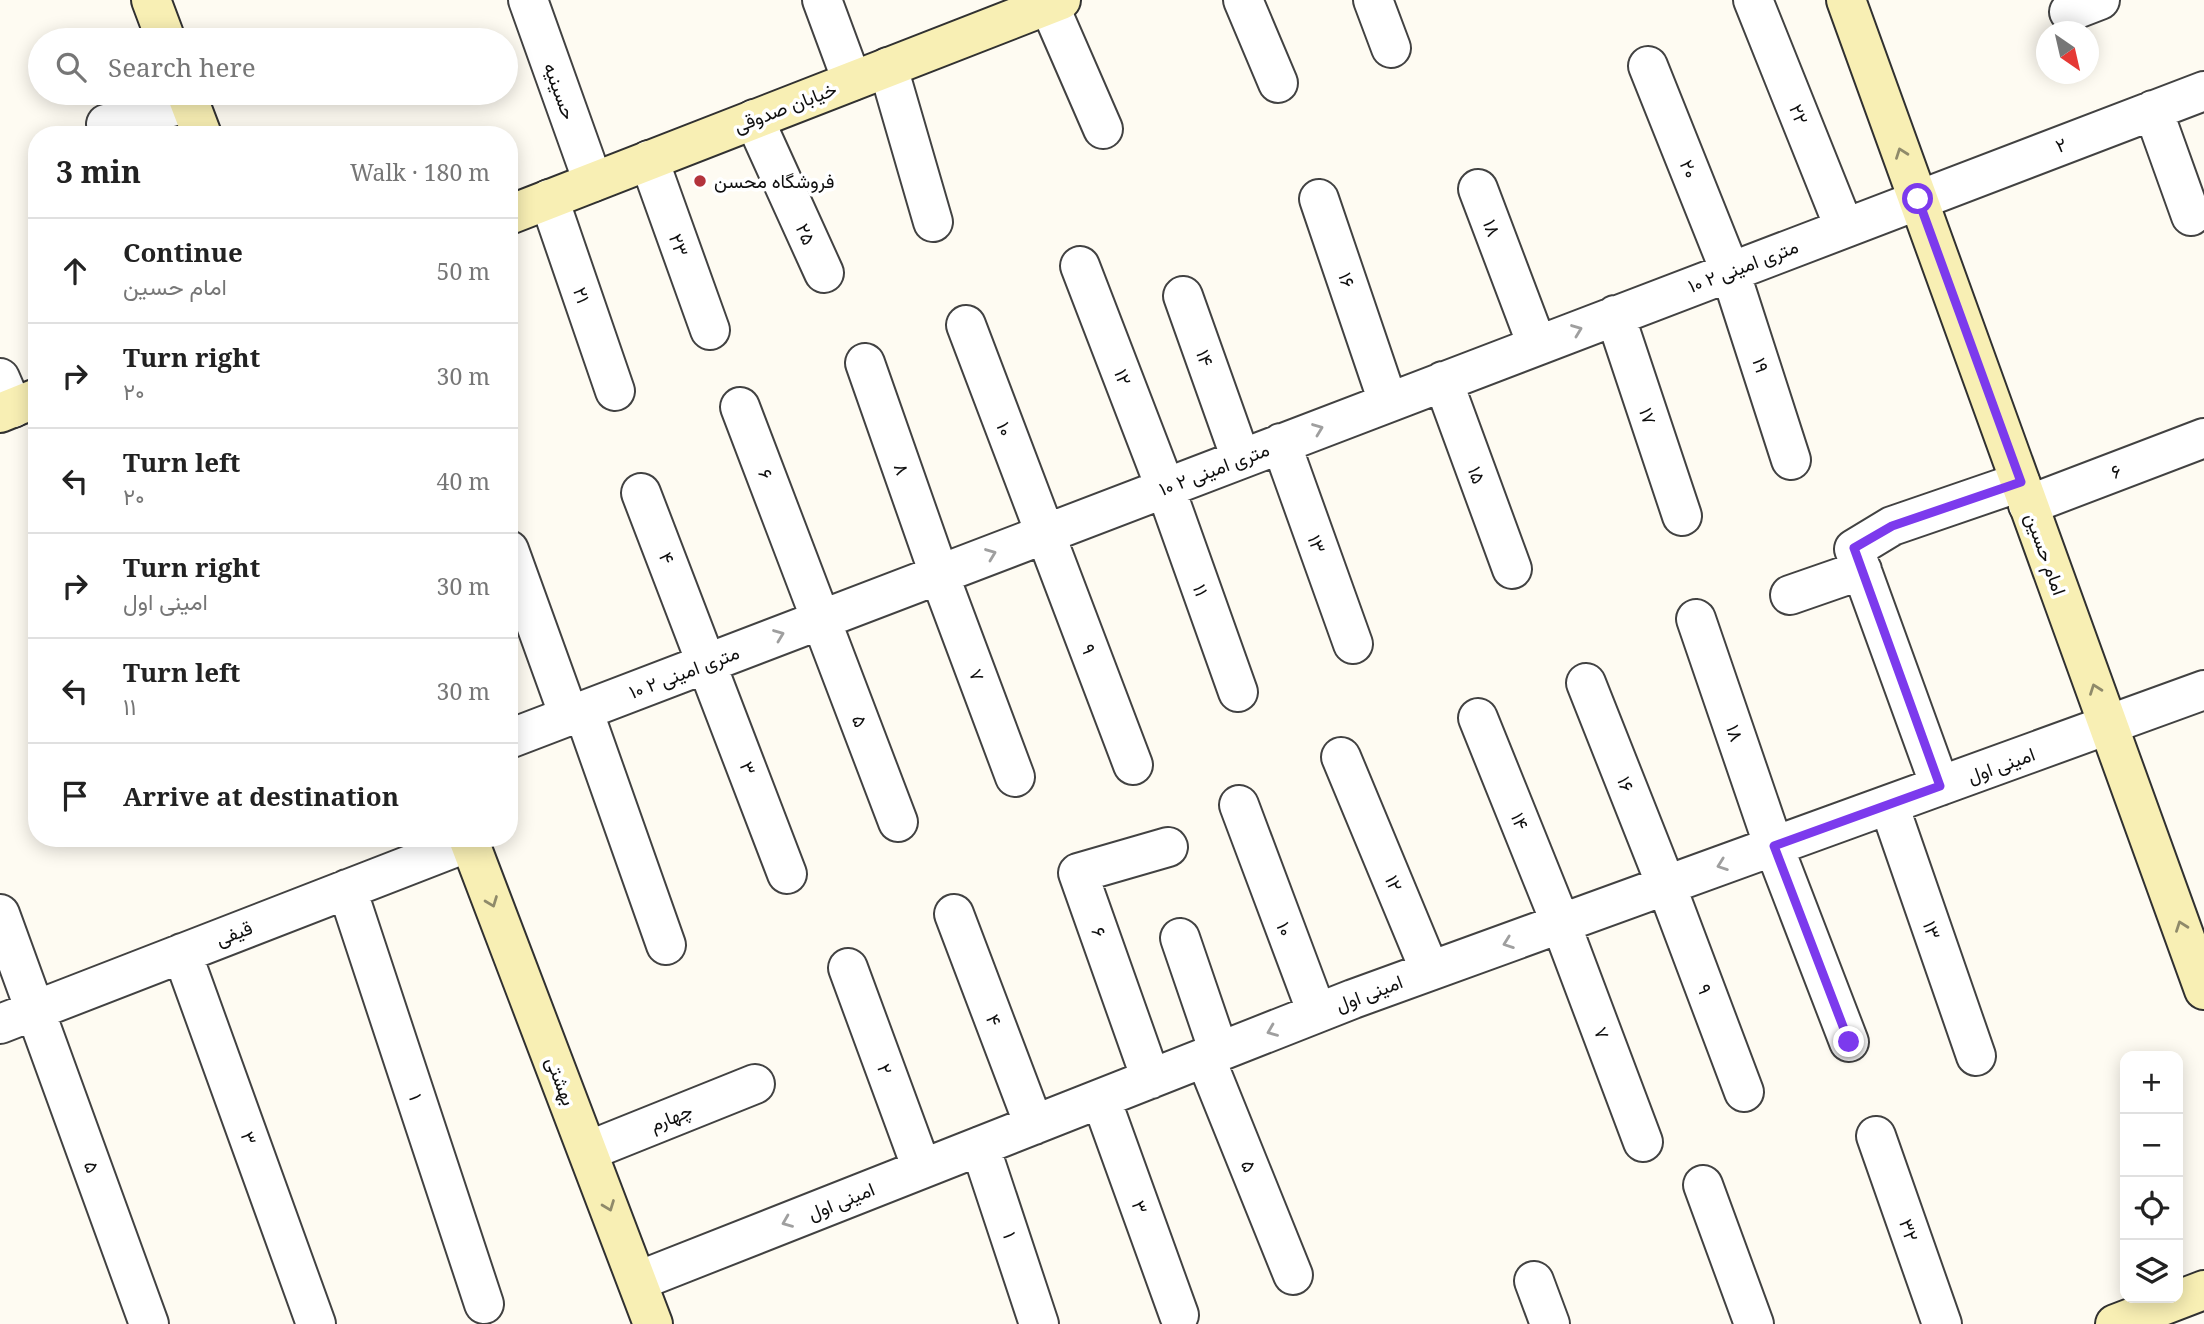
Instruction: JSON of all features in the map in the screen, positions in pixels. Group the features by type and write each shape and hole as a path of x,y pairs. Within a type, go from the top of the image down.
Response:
{"street":[{"path":"151,0 162,28"},
{"name":"حسینیه","path":"528,0 593,182"},
{"path":"822,0 852,81"},
{"path":"1243,0 1278,83"},
{"path":"1373,0 1391,48"},
{"name":"۲۲","path":"1753,0 1844,227"},
{"name":"امام حسین","path":"1846,0 2202,979"},
{"path":"1055,2 1103,129"},
{"name":"خیابان صدوقی","path":"518,212 1055,2"},
{"name":"۲۰","path":"1648,66 1730,271"},
{"path":"888,67 933,222"},
{"name":"۲","path":"1918,199 2204,91"},
{"path":"106,124 193,110"},
{"path":"2153,110 2191,216"},
{"name":"۲۵","path":"754,119 824,273"},
{"name":"۲۳","path":"649,160 710,330"},
{"name":"۱۸","path":"1478,189 1537,345"},
{"name":"۱۶","path":"1319,199 1388,402"},
{"name":"۱۰ متری امینی ۲","path":"518,735 1918,199"},
{"name":"۲۱","path":"549,200 615,391"},
{"name":"۱۲","path":"1080,266 1165,487"},
{"name":"۱۹","path":"1730,271 1791,460"},
{"name":"۱۴","path":"1182,296 1241,459"},
{"name":"۱۷","path":"1615,316 1682,516"},
{"name":"۱۰","path":"966,325 1045,534"},
{"name":"۸","path":"865,363 939,574"},
{"name":"۱۵","path":"1443,381 1512,569"},
{"name":"۶","path":"740,407 821,619"},
{"name":"۶","path":"2024,494 2204,438"},
{"name":"۱۳","path":"1282,443 1353,644"},
{"name":"۱۱","path":"1165,487 1238,692"},
{"name":"۴","path":"641,493 708,662"},
{"path":"1940,786 1854,548 1892,526 2024,494"},
{"name":"۹","path":"1045,534 1133,765"},
{"path":"1790,595 1862,570"},
{"path":"518,572 666,945"},
{"name":"۷","path":"939,574 1015,777"},
{"name":"۵","path":"821,619 898,822"},
{"name":"۱۸","path":"1696,620 1774,846"},
{"name":"۳","path":"708,662 787,874"},
{"name":"۱۶","path":"1586,683 1666,885"},
{"path":"2108,726 2204,690"},
{"name":"۱۴","path":"1478,718 1561,923"},
{"name":"امینی اول","path":"638,1281 1317,1013 2108,726"},
{"name":"۱۲","path":"1341,757 1430,971"},
{"name":"۱۰","path":"1239,805 1317,1013"},
{"name":"۱۳","path":"1889,805 1976,1056"},
{"path":"1774,846 1849,1042"},
{"name":"قیفی","path":"17,1017 451,847"},
{"name":"بهشتی","path":"471,847 653,1324"},
{"name":"۶","path":"1151,1079 1078,873 1168,847"},
{"name":"۹","path":"1666,885 1744,1092"},
{"name":"۱","path":"347,889 484,1304"},
{"path":"0,914 17,1017"},
{"name":"۴","path":"954,914 1034,1125"},
{"name":"۷","path":"1561,923 1643,1142"},
{"path":"1180,939 1212,1055"},
{"name":"۳","path":"182,953 316,1324"},
{"name":"۲","path":"848,968 922,1169"},
{"name":"۵","path":"17,1017 149,1324"},
{"name":"۵","path":"1212,1055 1293,1275"},
{"name":"چهارم","path":"588,1151 755,1084"},
{"name":"۳","path":"1101,1099 1179,1315"},
{"name":"۳۲","path":"1876,1136 1942,1324"},
{"name":"۱","path":"980,1146 1039,1324"},
{"path":"1703,1185 1754,1324"},
{"path":"1534,1281 1550,1324"},
{"path":"2115,1324 2204,1290"}],"place":[{"name":"فروشگاه محسن","path":"700,181"}],"route":[{"path":"1849,1042 1774,846 1940,786 1854,548 1892,526 2021,482 1918,199"}]}
